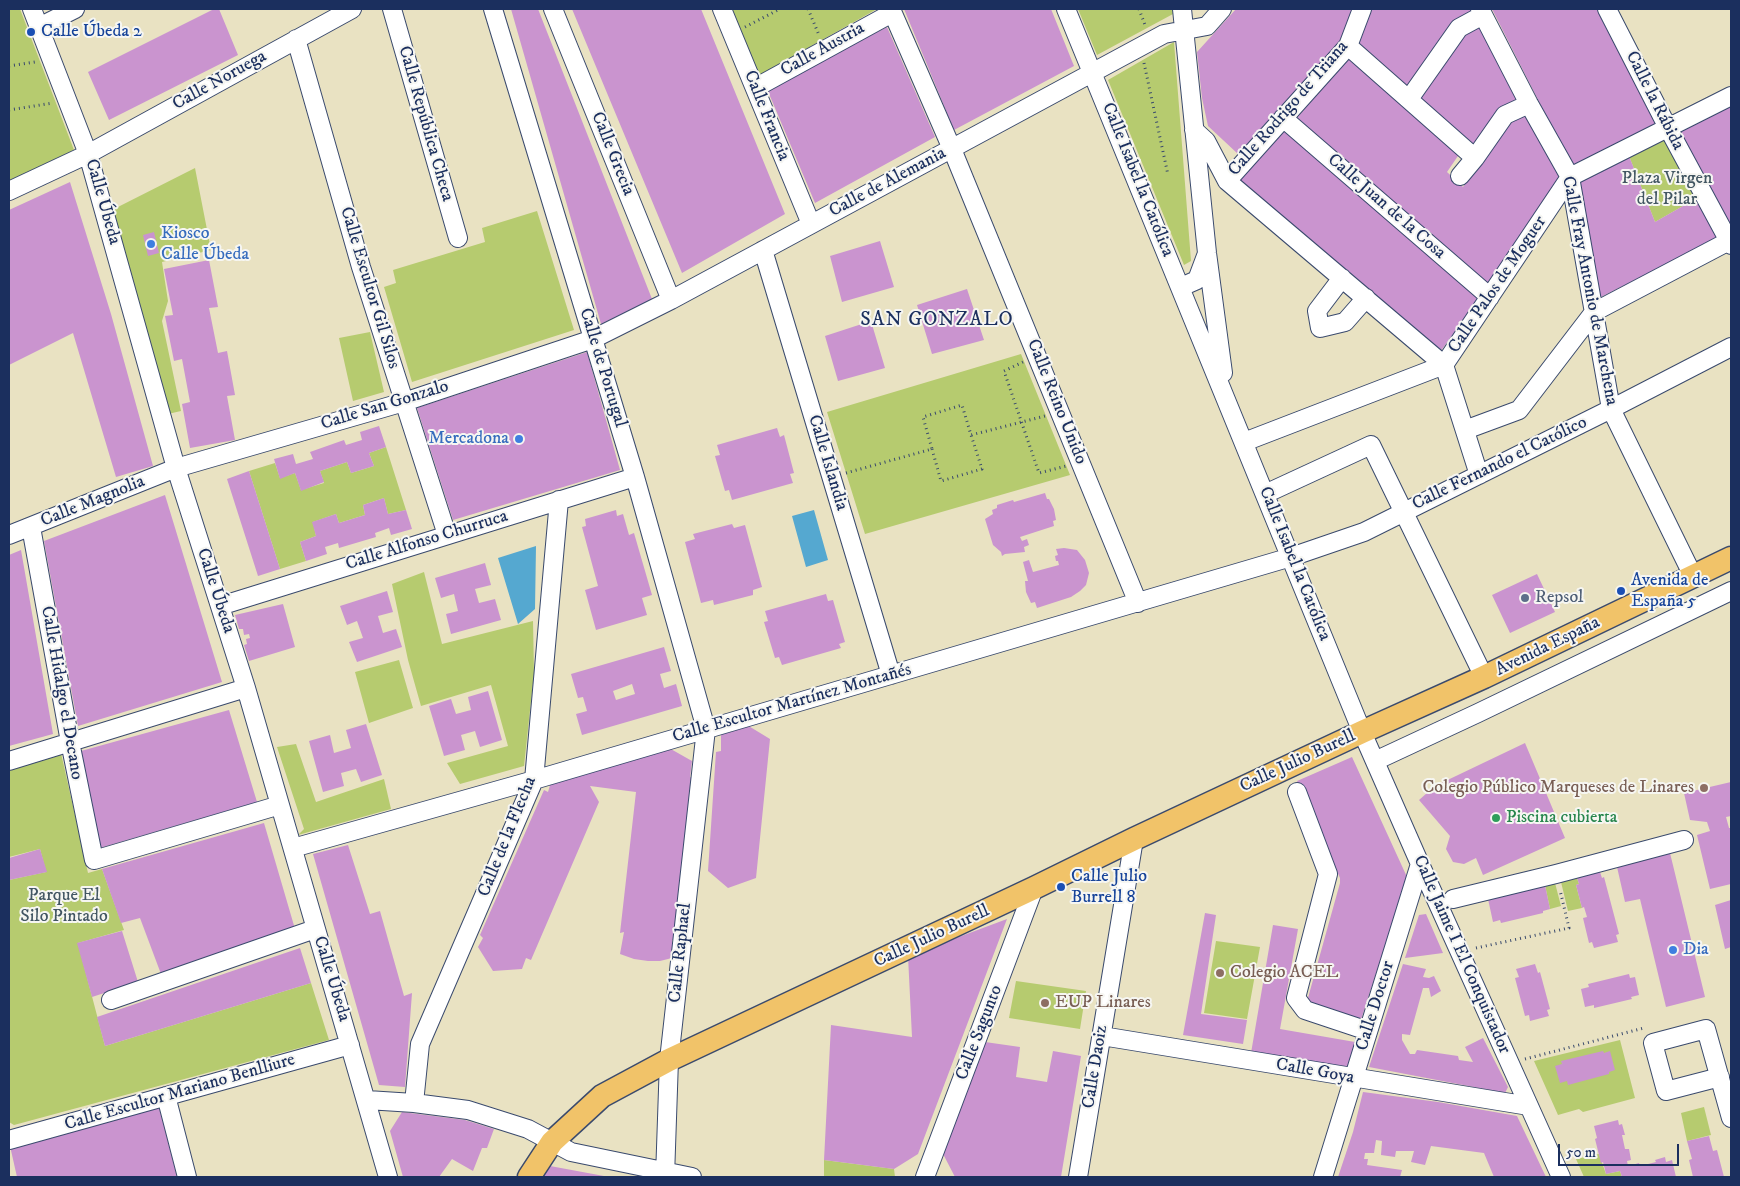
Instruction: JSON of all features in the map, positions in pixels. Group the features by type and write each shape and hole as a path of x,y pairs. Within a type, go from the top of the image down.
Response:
{"main road":[{"name":"Avenida España","path":"1362,732 1484,677 1731,558"},
{"name":"Calle Julio Burell","path":"529,1177 552,1142 602,1096 669,1060 1362,732"}],"street":[{"name":"Calle Úbeda","path":"32,9 88,154 176,468 246,688 388,1177"},
{"path":"39,27 75,9"},
{"name":"Calle Noruega","path":"9,191 88,154 352,9"},
{"name":"Calle República Checa","path":"392,9 458,238"},
{"name":"Calle de Portugal","path":"493,9 635,477 706,729"},
{"name":"Calle Grecia","path":"553,9 671,300"},
{"name":"Calle Francia","path":"722,9 811,224"},
{"name":"Calle Isabel la Católica","path":"1066,9 1362,732"},
{"name":"Calle Isabel la Católica","path":"1182,9 1207,253 1225,396"},
{"name":"Calle de Alemania","path":"593,339 671,300 1164,34 1207,26 1222,9"},
{"name":"Calle Rodrigo de Triana","path":"1227,181 1348,46 1362,9"},
{"name":"Calle la Rábida","path":"1607,9 1668,128 1730,242"},
{"name":"Calle Austria","path":"755,88 891,11"},
{"name":"Calle Reino Unido","path":"891,11 952,149 1138,602"},
{"path":"1409,99 1459,28 1482,12"},
{"name":"Calle Fray Antonio de Marchena","path":"1482,12 1529,104 1570,177 1612,410 1694,576"},
{"name":"Calle Escultor Gil Silos","path":"296,39 362,267 447,535"},
{"path":"1348,46 1475,158"},
{"name":"Calle Palos de Moguer","path":"1244,442 1444,365 1570,177 1731,96"},
{"path":"1460,176 1505,115 1529,104"},
{"name":"Calle Juan de la Cosa","path":"1283,118 1490,297"},
{"path":"1194,130 1206,141 1227,181 1444,365 1479,475"},
{"path":"1465,430 1519,410 1594,312 1730,242"},
{"name":"Calle Islandia","path":"763,250 891,675"},
{"name":"Calle Isabel la Católica","path":"1181,287 1197,280 1207,253"},
{"path":"1342,278 1317,310 1320,328 1345,322 1366,298"},
{"name":"Calle San Gonzalo","path":"176,468 404,402 593,339"},
{"name":"Calle Fernando el Católico","path":"1291,557 1364,532 1612,410 1731,347"},
{"path":"1265,494 1371,445 1484,677"},
{"name":"Calle Magnolia","path":"9,534 31,527 176,468"},
{"name":"Calle Alfonso Churruca","path":"220,606 635,477"},
{"name":"Calle de la Flecha","path":"414,1103 420,1044 534,780 560,500"},
{"name":"Calle Hidalgo el Decano","path":"31,527 70,742 94,860 280,805"},
{"name":"Calle Escultor Martínez Montañés","path":"293,848 534,780 1291,557"},
{"name":"Avenida España","path":"1375,761 1731,591"},
{"path":"9,761 246,688"},
{"name":"Calle Raphael","path":"665,1175 669,1060 706,729"},
{"name":"Calle Jaime I El Conquistador","path":"1362,732 1561,1177"},
{"path":"1297,792 1328,874 1296,998 1305,1010 1368,1031"},
{"name":"Calle Daoiz","path":"1078,1177 1134,839"},
{"path":"1453,899 1684,840"},
{"name":"Calle Doctor","path":"1323,1177 1420,864"},
{"name":"Calle Sagunto","path":"925,1177 1034,888"},
{"path":"111,1000 315,929"},
{"name":"Calle Goya","path":"1102,1036 1353,1079 1529,1106"},
{"name":"Calle Escultor Mariano Benlliure","path":"9,1140 350,1045"},
{"path":"1720,1077 1731,1118"},
{"path":"166,1096 187,1177"},
{"path":"367,1100 414,1103 468,1110 528,1129 571,1152 665,1175 692,1177"}],"path":[{"path":"740,30 780,9"},
{"path":"808,9 821,40"},
{"path":"1139,9 1146,28"},
{"path":"1143,60 1168,175"},
{"path":"9,66 40,62"},
{"path":"9,110 56,103"},
{"path":"1024,361 1004,371 1038,473 1066,466"},
{"path":"962,406 971,436 982,469 941,481 923,417 962,406"},
{"path":"971,436 1046,416"},
{"path":"846,474 932,449"},
{"path":"1475,948 1569,928 1556,874"},
{"path":"1525,1059 1652,1026"}],"green space":[{"path":"9,9 20,9 74,150 9,181"},
{"path":"732,9 877,9 758,76"},
{"path":"1078,9 1172,9 1173,14 1097,55"},
{"path":"1174,42 1191,261 1184,265 1108,80"},
{"name":"Plaza Virgen del Pilar","path":"1666,138 1697,198 1655,222 1629,156"},
{"path":"195,168 211,250 162,262 168,301 162,321 181,411 168,414 110,211"},
{"path":"537,211 574,330 412,382 384,287 396,283 393,270 485,242 482,228"},
{"path":"370,332 384,392 353,401 339,338"},
{"path":"1021,354 1070,475 865,534 827,412"},
{"path":"386,447 406,510 388,514 384,498 363,505 365,515 339,523 336,514 313,522 316,536 300,542 306,561 280,569 249,471 275,463 280,478 295,473 301,490 324,483 320,471 347,462 351,473 374,466 369,453"},
{"path":"424,572 442,644 533,621 534,673 524,766 460,784 447,763 508,746 491,685 421,706 408,660 392,584"},
{"path":"399,660 413,708 369,723 355,672"},
{"path":"296,744 316,802 384,779 391,809 298,835 304,829 277,747"},
{"name":"Parque El Silo Pintado","path":"61,753 88,873 102,869 124,930 78,943 105,1046 311,983 329,1040 14,1125 9,1122 9,880 46,872 40,849 9,857 9,769"},
{"path":"1577,878 1579,884 1576,885 1582,908 1568,911 1561,882"},
{"path":"1555,883 1561,906 1550,909 1545,885"},
{"path":"1216,941 1260,947 1247,1019 1204,1013"},
{"path":"1016,981 1086,991 1080,1029 1009,1018"},
{"path":"1620,1040 1635,1098 1583,1112 1579,1109 1558,1115 1534,1061"},
{"path":"1704,1107 1711,1135 1687,1141 1681,1113"},
{"path":"1599,1154 1606,1174 1620,1171 1622,1177 1584,1177 1576,1159"},
{"path":"824,1160 894,1169 895,1177 824,1177"}],"water":[{"path":"814,510 828,560 806,567 792,516"},
{"path":"536,546 535,609 518,624 498,558"}],"building":[{"path":"214,9 219,9 238,55 109,120 88,72"},
{"path":"511,9 538,9 652,299 601,324"},
{"path":"572,9 701,9 785,214 682,273"},
{"path":"904,9 1051,9 1074,66 954,130"},
{"path":"1236,9 1355,9 1345,37 1238,154 1208,126 1202,98 1197,52"},
{"path":"1371,9 1474,9 1408,89 1358,45"},
{"path":"1492,9 1600,9 1659,124 1572,167"},
{"path":"1481,23 1521,98 1501,109 1475,146 1419,99 1463,33"},
{"path":"887,27 935,137 815,203 767,89"},
{"path":"1348,58 1460,153 1447,172 1463,187 1509,122 1526,114 1562,178 1489,286 1296,119"},
{"path":"1731,104 1731,232 1677,132"},
{"path":"1284,127 1479,299 1440,352 1239,181"},
{"path":"1629,156 1655,222 1697,198 1720,237 1599,298 1579,180"},
{"path":"70,182 111,314 153,466 116,477 73,333 9,365 9,210"},
{"name":"Kiosco Calle Úbeda","path":"154,232 159,253 148,256 143,235"},
{"path":"880,241 894,287 842,302 830,256"},
{"path":"209,260 218,307 209,308 218,353 227,351 235,395 227,396 235,440 190,448 182,404 190,402 182,359 174,361 165,316 173,315 164,269"},
{"path":"967,289 984,340 932,354 917,305"},
{"path":"871,321 885,368 838,381 825,336"},
{"name":"Mercadona","path":"587,352 620,470 453,520 417,408"},
{"path":"379,426 386,447 369,453 374,466 351,473 347,462 320,471 324,482 301,491 295,473 280,479 274,459 293,454 296,464 313,459 310,452 344,440 346,445 362,440 360,432"},
{"path":"777,428 780,437 784,435 794,473 790,474 793,483 732,500 729,490 725,491 715,456 720,455 717,445"},
{"path":"249,471 280,569 258,576 227,479"},
{"path":"1045,493 1054,509 1056,520 1053,521 1054,526 1020,537 1022,541 1027,539 1029,545 1024,547 1025,552 1002,556 1001,552 993,545 985,519 993,514 992,510 997,508 997,505"},
{"path":"165,495 222,682 78,726 44,541"},
{"path":"384,498 388,514 406,510 412,529 391,535 389,528 375,533 376,537 339,548 338,543 325,547 327,554 306,561 300,542 316,536 312,522 336,514 339,523 365,515 363,505"},
{"path":"616,510 617,516 623,514 629,535 634,533 652,595 642,598 647,615 596,630 585,590 598,586 582,527 586,526 585,519"},
{"path":"732,524 734,528 745,525 762,587 753,590 753,595 714,605 713,600 701,603 685,542 695,539 693,534"},
{"path":"1056,549 1077,550 1085,560 1089,573 1086,585 1071,597 1037,608 1035,602 1031,603 1026,592 1025,581 1028,581 1023,562 1029,560 1033,572 1059,565 1055,556 1058,555"},
{"path":"21,550 53,734 9,746 9,555"},
{"path":"485,563 491,585 475,589 479,603 495,599 501,620 451,634 446,614 458,611 454,594 441,598 435,578"},
{"path":"1537,574 1555,612 1510,633 1492,595"},
{"path":"387,591 393,612 378,616 383,633 396,629 402,647 357,662 349,642 363,638 357,621 347,625 340,606"},
{"path":"826,594 828,601 833,600 845,642 839,644 841,648 782,665 779,657 775,658 764,622 768,621 765,611"},
{"path":"283,604 295,647 249,661 244,645 247,644 246,639 250,638 249,634 244,635 243,629 239,629 235,615"},
{"path":"664,647 671,671 660,674 664,688 676,684 682,706 582,735 576,714 587,711 583,697 578,698 571,674","holes":["632,684 635,694 616,700 613,691"]},
{"path":"488,691 502,740 480,747 475,731 461,735 465,750 444,756 429,706 451,699 456,714 471,710 468,697"},
{"path":"229,710 257,802 100,848 81,751"},
{"path":"366,724 382,775 361,782 356,769 341,773 344,786 323,792 309,741 330,735 334,753 351,748 346,730"},
{"path":"747,725 770,739 756,878 728,888 708,871 716,752 721,751 721,731"},
{"name":"Piscina cubierta","path":"1525,743 1565,838 1483,875 1476,858 1464,864 1453,862 1446,849 1450,836 1419,800 1435,786"},
{"path":"669,748 692,761 690,777 693,778 676,940 672,940 672,958 648,961 620,954 624,932 620,933 636,792 590,786 599,802 531,960 526,958 522,969 493,971 478,947 483,938 480,935 544,790 548,792 551,782"},
{"path":"1352,757 1407,877 1360,1023 1306,1005 1340,878 1297,781"},
{"path":"1731,782 1731,816 1726,817 1729,828 1731,828 1731,884 1710,889 1697,835 1710,831 1707,822 1690,820 1684,793"},
{"path":"264,823 295,929 161,974 140,918 121,923 102,869"},
{"path":"348,845 370,914 380,911 404,996 412,993 405,1087 379,1085 313,854"},
{"path":"40,849 47,872 9,880 9,858"},
{"name":"Dia","path":"1670,853 1705,997 1666,1007 1640,899 1625,902 1617,867"},
{"path":"1600,872 1602,878 1604,877 1619,934 1616,935 1618,942 1594,948 1592,942 1589,943 1583,918 1587,917 1584,907 1582,908 1576,885 1579,884 1577,878"},
{"path":"1545,885 1550,909 1543,911 1543,913 1501,923 1500,920 1493,922 1488,899 1496,898 1495,895"},
{"path":"1731,900 1731,947 1725,949 1715,905"},
{"path":"1205,913 1216,915 1201,1014 1247,1020 1243,1044 1183,1035"},
{"path":"1426,914 1443,953 1405,958 1419,915"},
{"path":"1007,919 918,1154 894,1169 824,1160 831,1025 912,1037 908,956"},
{"path":"1273,925 1298,929 1280,1029 1355,1042 1350,1070 1251,1053"},
{"path":"122,931 138,982 92,997 77,943"},
{"path":"300,948 311,983 105,1046 97,1017"},
{"path":"1403,964 1426,969 1423,977 1429,978 1434,976 1441,991 1431,997 1429,988 1423,988 1410,1035 1402,1034 1402,1040 1410,1054 1415,1054 1417,1050 1458,1056 1459,1060 1473,1062 1465,1047 1483,1038 1508,1087 1505,1093 1369,1067"},
{"path":"1535,964 1538,973 1540,972 1550,1009 1547,1010 1549,1016 1530,1021 1529,1015 1525,1016 1515,978 1519,977 1516,969"},
{"path":"1629,974 1630,978 1635,977 1639,995 1631,997 1632,999 1594,1008 1594,1005 1585,1007 1581,989 1589,987 1588,984"},
{"path":"985,1042 1020,1047 1016,1077 1047,1082 1053,1051 1081,1056 1061,1177 955,1177 941,1150"},
{"path":"1603,1051 1604,1053 1610,1051 1615,1070 1609,1072 1609,1074 1568,1085 1567,1081 1560,1083 1555,1066 1562,1064 1561,1061"},
{"path":"1363,1092 1438,1102 1517,1116 1546,1177 1494,1177 1484,1153 1431,1146 1425,1165 1411,1162 1414,1151 1396,1151 1395,1157 1381,1155 1382,1141 1376,1140 1374,1153 1365,1153 1364,1159 1368,1159 1367,1165 1402,1170 1400,1177 1338,1177 1353,1132"},
{"path":"159,1107 177,1177 17,1177 10,1146"},
{"path":"402,1112 465,1120 494,1129 487,1148 482,1148 473,1171 452,1159 439,1177 403,1177 390,1131"},
{"path":"1618,1120 1619,1125 1622,1124 1625,1135 1622,1135 1625,1149 1629,1149 1631,1160 1627,1161 1628,1166 1639,1163 1640,1166 1656,1162 1655,1160 1665,1157 1666,1162 1672,1160 1676,1177 1622,1177 1620,1171 1606,1174 1595,1139 1597,1138 1594,1126"},
{"path":"1709,1136 1713,1151 1717,1150 1724,1177 1693,1177 1689,1160 1692,1159 1687,1141"},
{"path":"550,1166 604,1176 604,1177 542,1177"}],"place":[{"name":"Calle Úbeda 2","path":"31,32"},
{"name":"Kiosco Calle Úbeda","path":"151,244"},
{"name":"Mercadona","path":"519,439"},
{"name":"Avenida de España 5","path":"1621,591"},
{"name":"Repsol","path":"1525,598"},
{"name":"Colegio Público Marqueses de Linares","path":"1704,788"},
{"name":"Piscina cubierta","path":"1496,818"},
{"name":"Calle Julio Burrell 8","path":"1061,887"},
{"name":"Dia","path":"1673,950"},
{"name":"Colegio ACEL","path":"1220,973"},
{"name":"EUP Linares","path":"1045,1003"}],"district":[{"name":"SAN GONZALO","path":"937,321"}]}
